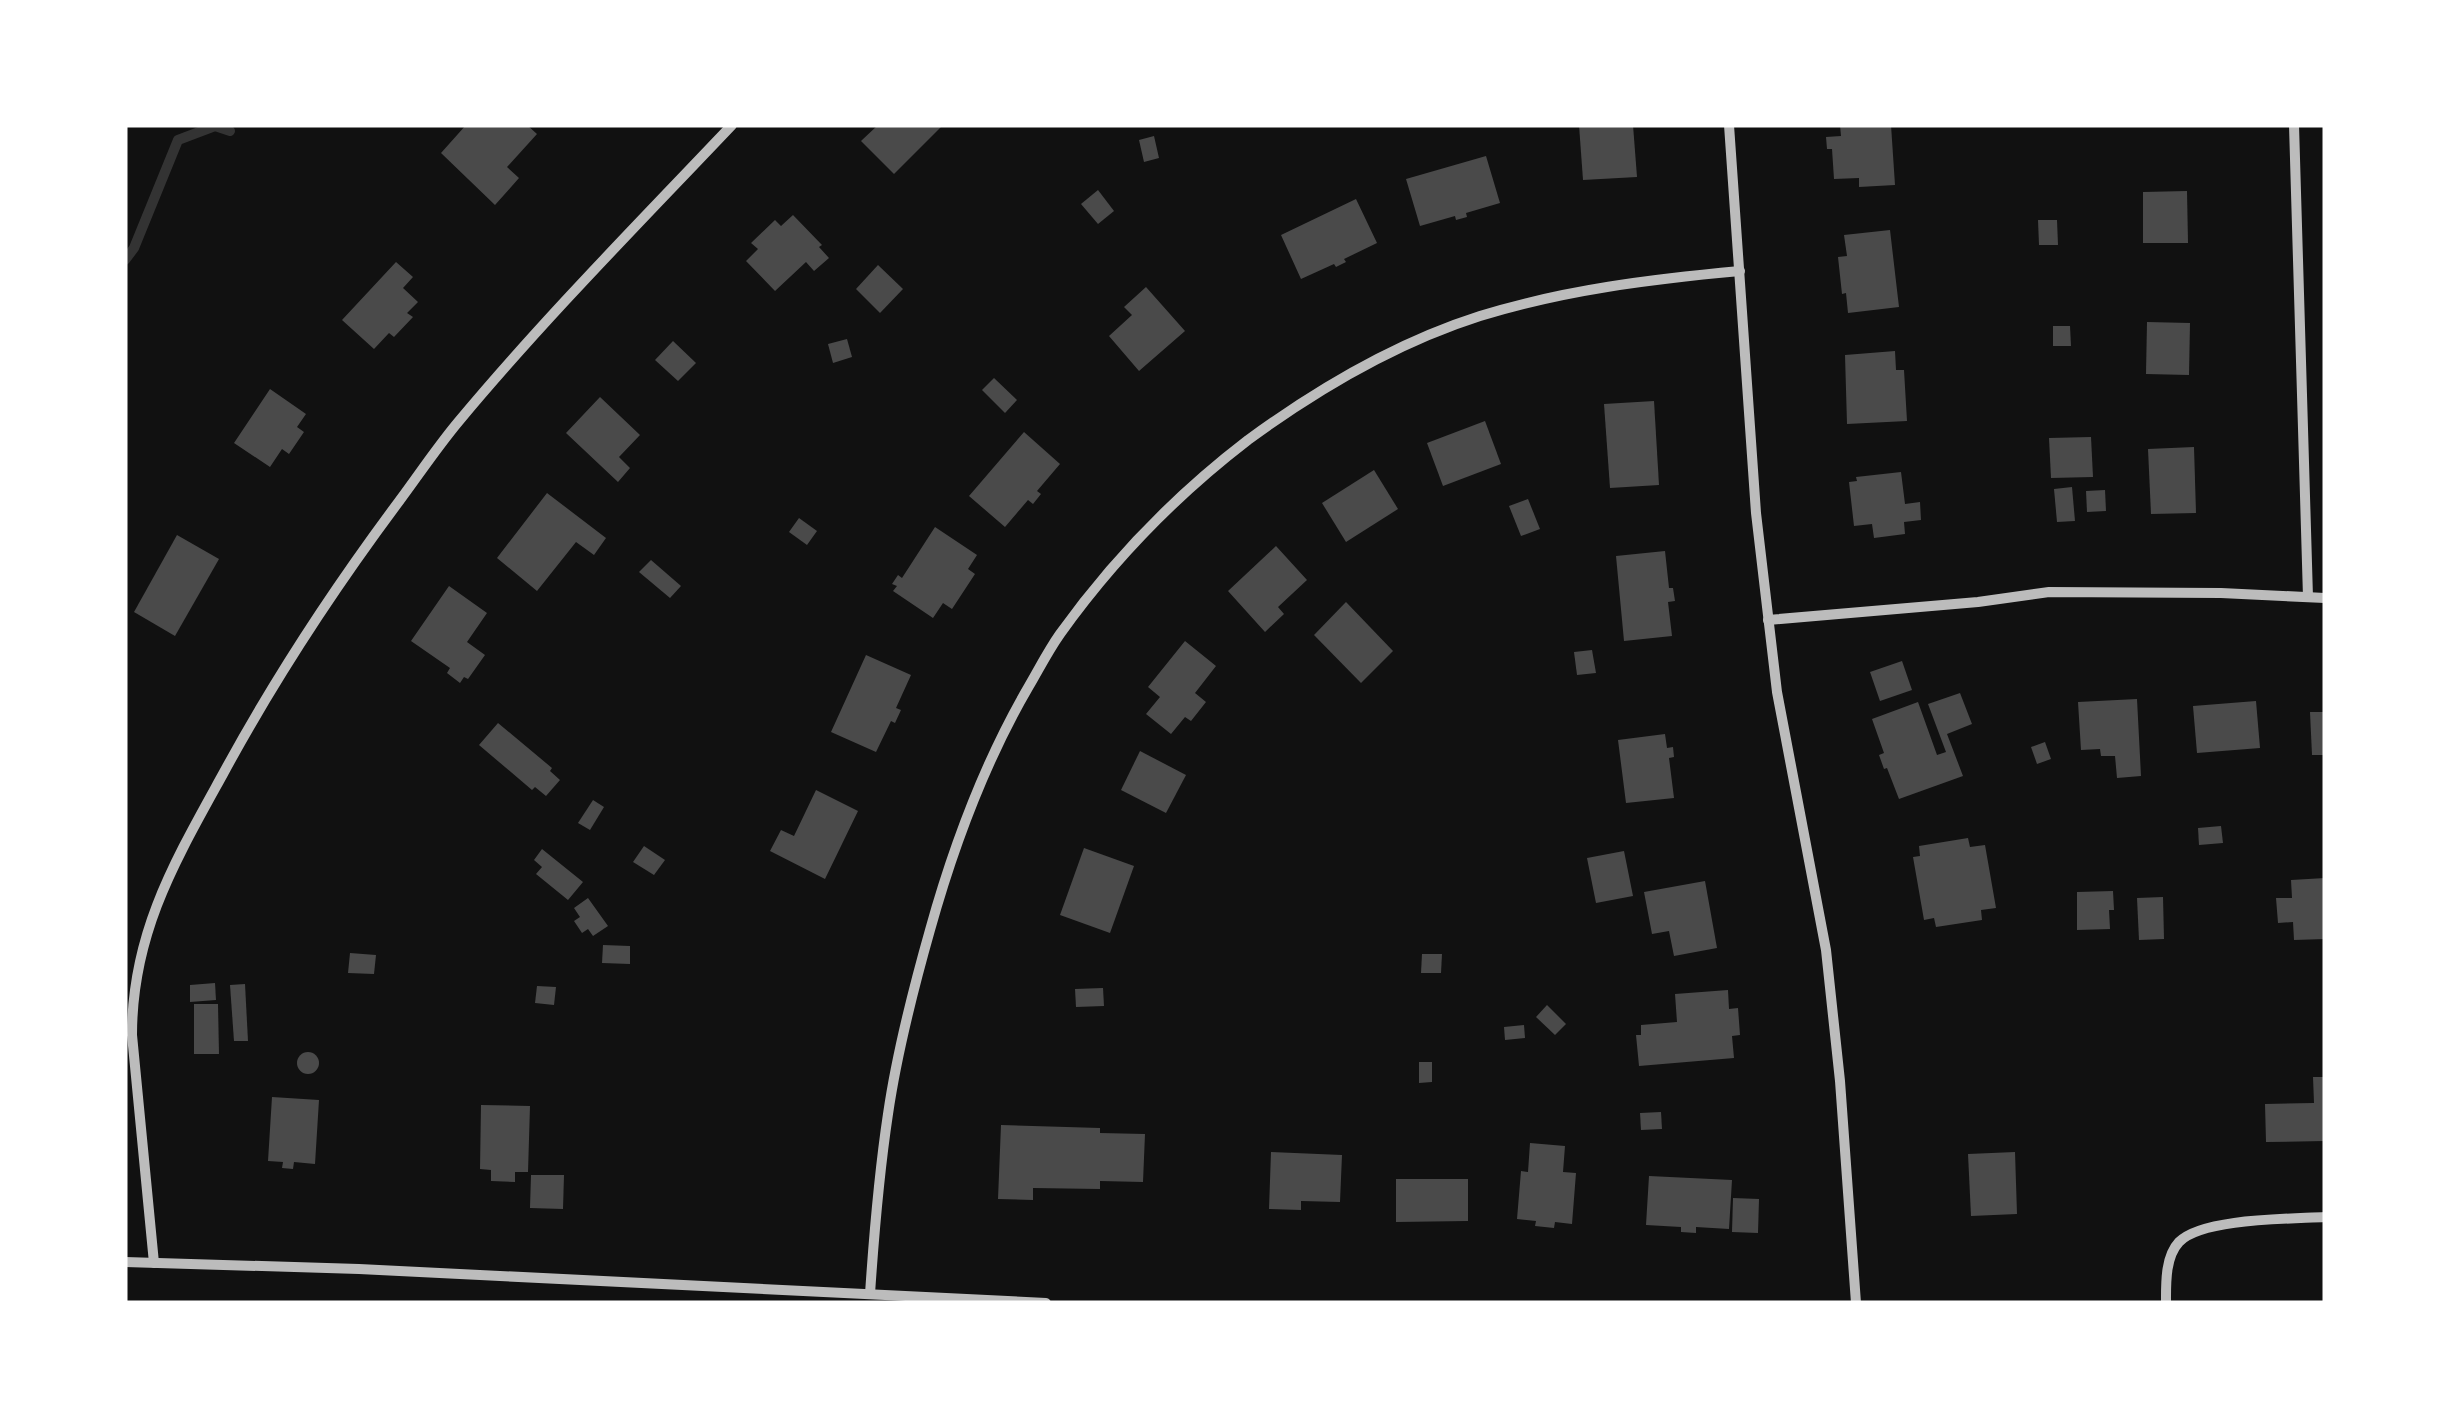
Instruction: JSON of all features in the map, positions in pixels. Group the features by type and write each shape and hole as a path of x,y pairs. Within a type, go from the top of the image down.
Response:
{"street":[{"path":"154,1263 132,1001 154,908 176,859 304,637 358,556 456,424 528,340 732,125"},
{"path":"1729,125 1756,513 1777,692 1826,950 1856,1303"},
{"path":"2294,125 2308,597"},
{"path":"870,1294 888,1113 920,966 947,870 972,798 1007,723 1058,637 1118,559 1211,468 1347,374 1413,341 1480,316 1558,296 1659,278 1740,271"},
{"path":"1768,620 2049,592 2221,592 2325,598"},
{"path":"2166,1303 2166,1274 2180,1240 2202,1229 2253,1220 2325,1217"},
{"path":"125,1262 359,1269 1046,1303"}],"building":[{"path":"466,125 527,125 537,134 507,167 519,178 495,205 441,153"},
{"path":"878,125 943,125 894,174 861,141"},
{"path":"1579,125 1633,125 1637,177 1583,180"},
{"path":"1840,125 1891,125 1895,185 1859,187 1859,178 1834,179 1832,149 1827,149 1826,137 1841,136"},
{"path":"1154,136 1159,158 1144,162 1139,140"},
{"path":"1486,156 1500,203 1466,213 1467,217 1456,220 1455,216 1420,226 1406,179"},
{"path":"1098,190 1114,211 1098,224 1081,204"},
{"path":"2187,191 2188,243 2143,243 2143,192"},
{"path":"1356,199 1377,243 1336,267 1334,264 1301,279 1281,235"},
{"path":"793,215 829,258 814,271 806,262 775,291 746,261 758,249 751,243 775,220 781,226"},
{"path":"2038,220 2057,220 2058,245 2039,245"},
{"path":"1890,230 1899,307 1848,313 1838,257 1847,256 1844,235"},
{"path":"396,262 413,277 403,288 418,302 407,313 413,317 394,337 389,333 374,349 342,320"},
{"path":"878,265 903,289 880,313 856,289"},
{"path":"1146,287 1185,331 1139,371 1109,336 1132,315 1124,307"},
{"path":"2147,322 2190,323 2189,375 2146,374"},
{"path":"2053,326 2070,326 2071,346 2053,346"},
{"path":"847,339 852,357 833,363 828,344"},
{"path":"673,341 696,363 678,381 655,360"},
{"path":"1895,351 1896,370 1904,370 1907,421 1847,424 1845,355"},
{"path":"994,378 1017,400 1005,413 982,390"},
{"path":"270,389 306,414 297,427 304,432 289,454 282,449 270,467 234,443"},
{"path":"600,397 640,435 619,457 630,468 618,482 566,433"},
{"path":"1654,401 1659,485 1610,488 1604,404"},
{"path":"1485,421 1501,464 1443,486 1427,443"},
{"path":"1024,432 1060,464 1037,491 1041,494 1033,504 1028,500 1005,527 969,496"},
{"path":"2091,437 2093,477 2051,478 2049,438"},
{"path":"2194,447 2196,513 2151,514 2148,449"},
{"path":"1374,470 1398,509 1346,542 1322,503"},
{"path":"1901,472 1905,504 1920,502 1921,520 1904,522 1905,534 1874,538 1872,524 1854,526 1849,482 1857,481 1856,477"},
{"path":"2072,487 2075,521 2057,522 2054,489"},
{"path":"2105,490 2106,511 2087,512 2086,491"},
{"path":"547,493 606,538 594,555 576,542 537,591 497,558"},
{"path":"1528,499 1540,529 1521,536 1509,506"},
{"path":"799,518 817,531 807,545 789,532"},
{"path":"935,527 977,555 968,569 975,574 952,609 943,603 933,618 893,591 897,586 892,584 898,575 902,578"},
{"path":"177,535 219,559 175,636 134,612"},
{"path":"1276,546 1307,580 1278,607 1284,614 1265,632 1228,591"},
{"path":"1665,551 1669,588 1673,588 1675,601 1668,602 1672,636 1624,641 1616,556"},
{"path":"651,560 681,586 670,598 639,572"},
{"path":"449,586 487,613 467,642 485,655 468,679 464,677 460,683 447,673 450,668 411,641"},
{"path":"1346,602 1393,651 1361,683 1314,635"},
{"path":"1185,641 1216,666 1195,693 1206,702 1191,721 1185,717 1171,734 1146,714 1160,697 1148,687"},
{"path":"1592,650 1596,673 1577,675 1574,652"},
{"path":"866,655 911,675 896,708 901,710 876,752 831,732"},
{"path":"1902,661 1912,690 1880,701 1870,672"},
{"path":"1960,693 1972,724 1947,734 1963,776 1899,799 1879,755 1884,753 1872,719 1918,702 1937,755 1946,752 1928,704"},
{"path":"2137,699 2141,776 2117,778 2115,756 2101,756 2100,749 2081,750 2078,702"},
{"path":"2256,701 2260,748 2197,753 2193,706"},
{"path":"2310,712 2325,712 2325,755 2312,755"},
{"path":"498,723 552,768 550,771 560,780 546,796 535,787 532,790 479,745"},
{"path":"1665,734 1667,748 1673,747 1674,757 1669,758 1674,798 1626,803 1618,740"},
{"path":"2045,742 2051,759 2037,764 2031,747"},
{"path":"1140,751 1186,775 1166,813 1121,790"},
{"path":"816,790 858,811 825,879 770,851 781,830 794,836"},
{"path":"593,800 604,807 590,830 578,823"},
{"path":"2221,826 2223,843 2199,845 2198,828"},
{"path":"1968,838 1970,847 1985,845 1996,908 1981,910 1982,920 1936,927 1934,918 1924,920 1913,857 1920,856 1919,846"},
{"path":"644,846 665,860 654,875 633,862"},
{"path":"1084,848 1134,866 1110,933 1060,915"},
{"path":"542,849 583,882 568,900 536,874 542,867 534,860"},
{"path":"1624,851 1633,896 1596,903 1587,858"},
{"path":"2325,878 2325,939 2294,940 2293,922 2278,923 2276,898 2292,898 2291,880"},
{"path":"1705,881 1717,948 1674,956 1669,931 1652,934 1644,892"},
{"path":"2113,891 2110,929 2077,930 2077,892"},
{"path":"2163,897 2164,939 2139,940 2137,898"},
{"path":"588,898 608,926 593,936 588,929 582,933 574,921 580,917 574,908"},
{"path":"603,945 630,946 630,964 602,963"},
{"path":"350,953 376,955 374,974 348,973"},
{"path":"1422,954 1442,954 1441,973 1421,973"},
{"path":"215,983 216,1000 190,1002 190,985"},
{"path":"245,984 248,1041 234,1041 230,985"},
{"path":"537,986 556,987 554,1005 535,1003"},
{"path":"1103,988 1104,1006 1076,1007 1075,989"},
{"path":"1728,990 1729,1009 1738,1008 1740,1035 1732,1036 1734,1058 1639,1066 1636,1035 1641,1035 1641,1025 1677,1022 1675,994"},
{"path":"194,1004 218,1004 219,1054 194,1054"},
{"path":"1547,1005 1566,1024 1555,1035 1536,1017"},
{"path":"1524,1025 1525,1038 1505,1040 1504,1027"},
{"path":"308,1052 316,1055 316,1071 308,1074 300,1071 297,1063 300,1055"},
{"path":"1419,1062 1432,1062 1432,1082 1419,1083"},
{"path":"2313,1077 2325,1077 2325,1141 2266,1142 2265,1104 2314,1103"},
{"path":"272,1097 319,1100 315,1164 294,1162 293,1169 282,1168 283,1162 268,1161"},
{"path":"481,1105 530,1106 528,1172 515,1172 515,1182 491,1181 491,1170 480,1169"},
{"path":"1661,1112 1662,1129 1641,1130 1640,1113"},
{"path":"1001,1125 1100,1128 1100,1133 1145,1134 1143,1182 1100,1181 1100,1189 1033,1188 1033,1200 998,1199"},
{"path":"1530,1143 1565,1146 1563,1172 1576,1173 1572,1224 1555,1222 1554,1228 1517,1219 1521,1171 1528,1172"},
{"path":"1271,1152 1342,1155 1340,1202 1301,1201 1301,1210 1269,1209"},
{"path":"2015,1152 2017,1214 1971,1216 1968,1154"},
{"path":"531,1175 564,1175 563,1209 530,1208"},
{"path":"1649,1176 1732,1180 1729,1229 1696,1227 1696,1233 1681,1232 1681,1227 1646,1225"},
{"path":"1396,1179 1468,1179 1468,1221 1396,1222"},
{"path":"1733,1198 1759,1199 1758,1233 1732,1232"}],"waterway":[{"path":"125,260 134,248 178,140 215,126 230,131"}]}
